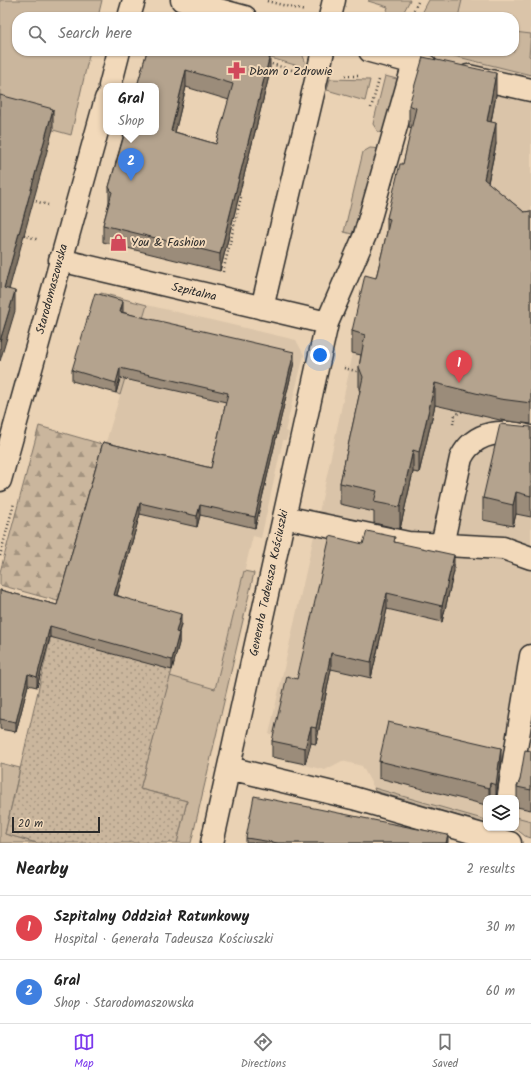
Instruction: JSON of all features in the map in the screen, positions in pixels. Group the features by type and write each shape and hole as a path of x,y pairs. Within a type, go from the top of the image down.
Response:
{"street":[{"path":"130,12 134,0"},
{"path":"182,0 226,12"},
{"path":"331,12 334,0"},
{"path":"111,83 119,56"},
{"path":"262,308 322,56"},
{"path":"388,56 531,90"},
{"name":"Generała Tadeusza Kościuszki","path":"212,843 327,323 365,236 414,63"},
{"name":"Starodomaszowska","path":"0,480 103,110"},
{"name":"Szpitalna","path":"60,260 327,323"},
{"path":"442,545 461,458 466,448 472,441 488,434 518,433 531,437"},
{"path":"284,517 408,543 504,548 531,558"},
{"path":"508,795 531,656"},
{"path":"229,768 281,779 506,837"}],"path":[{"path":"262,0 309,12"},
{"path":"413,12 419,0"},
{"path":"263,61 292,69"},
{"path":"221,278 241,197"},
{"path":"32,200 49,205"},
{"path":"24,236 39,240"},
{"path":"341,368 362,372"},
{"path":"464,414 466,407"}],"shaded area":[{"path":"441,0 531,0 531,832 519,829 519,795 483,795 483,819 374,788 362,766 342,761 325,770 272,757 277,735 269,734 314,536 365,297 375,299 416,129 406,126 424,73 428,56 519,56 519,12 438,12"},
{"path":"147,305 296,340 304,355 285,431 289,432 286,440 283,440 261,538 253,536 177,843 20,768 103,452"}],"green space":[{"path":"0,0 102,0 99,12 12,12 12,56 89,56 71,135 0,115"},
{"path":"410,0 404,12 386,12 388,7 368,1"},
{"path":"429,0 462,0 459,12 423,12"},
{"path":"519,33 531,34 529,56 531,57 531,75 454,56 519,56"},
{"path":"264,56 303,56 305,68"},
{"path":"385,76 401,80 386,133 378,132 373,124"},
{"path":"330,79 370,80 365,101 327,90"},
{"path":"370,148 381,149 352,234 344,232 363,152"},
{"path":"101,293 147,305 120,395 116,393 131,342 98,304"},
{"path":"39,426 105,445 61,602 0,585 0,572"},
{"path":"244,571 254,573 191,843 177,843 187,801 140,789 170,676 215,689"},
{"path":"51,635 172,670 140,789 187,801 177,843 37,843 5,834"},
{"path":"0,763 20,768 5,834 37,843 0,843"},
{"path":"374,788 483,819 483,823 375,791"},
{"path":"519,818 531,821 531,838 525,836 519,831"}],"building":[{"path":"146,56 270,56 220,254 103,225 112,192 109,187 124,135 159,135 159,83 138,83","holes":["186,70 233,84 216,144 171,131"]},
{"path":"423,57 496,73 487,121 496,123 484,179 524,212 531,211 531,403 500,399 435,383 419,452 413,450 400,507 374,502 377,491 340,483 363,377 359,367 365,335 352,331 365,275 376,278 390,219 387,218 400,164 403,164 416,108 409,105"},
{"path":"0,95 53,109 4,288 15,291 0,341"},
{"path":"95,293 123,301 120,312 294,352 255,517 200,505 197,516 140,503 114,595 181,614 176,632 179,633 172,660 50,626 37,677 28,674 16,722 0,719 0,590 57,605 103,442 211,468 228,393 120,368 116,383 72,370"},
{"path":"500,424 531,427 531,496 516,492 513,505 483,498"},
{"path":"367,531 395,537 394,542 454,555 442,606 387,593 371,662 331,653 316,728 311,727 305,748 272,741 287,676 297,679 330,536 363,544"},
{"path":"388,722 501,748 496,785 490,783 489,788 379,761"},
{"path":"525,750 531,751 531,790 517,787 520,780"},
{"path":"254,796 448,835 446,843 278,843 246,838"}],"place":[{"name":"Dbam o Zdrowie","path":"236,71"},
{"name":"Gral","path":"131,181"},
{"name":"You & Fashion","path":"118,242"},
{"name":"Szpitalny Oddział Ratunkowy","path":"459,383"}]}
